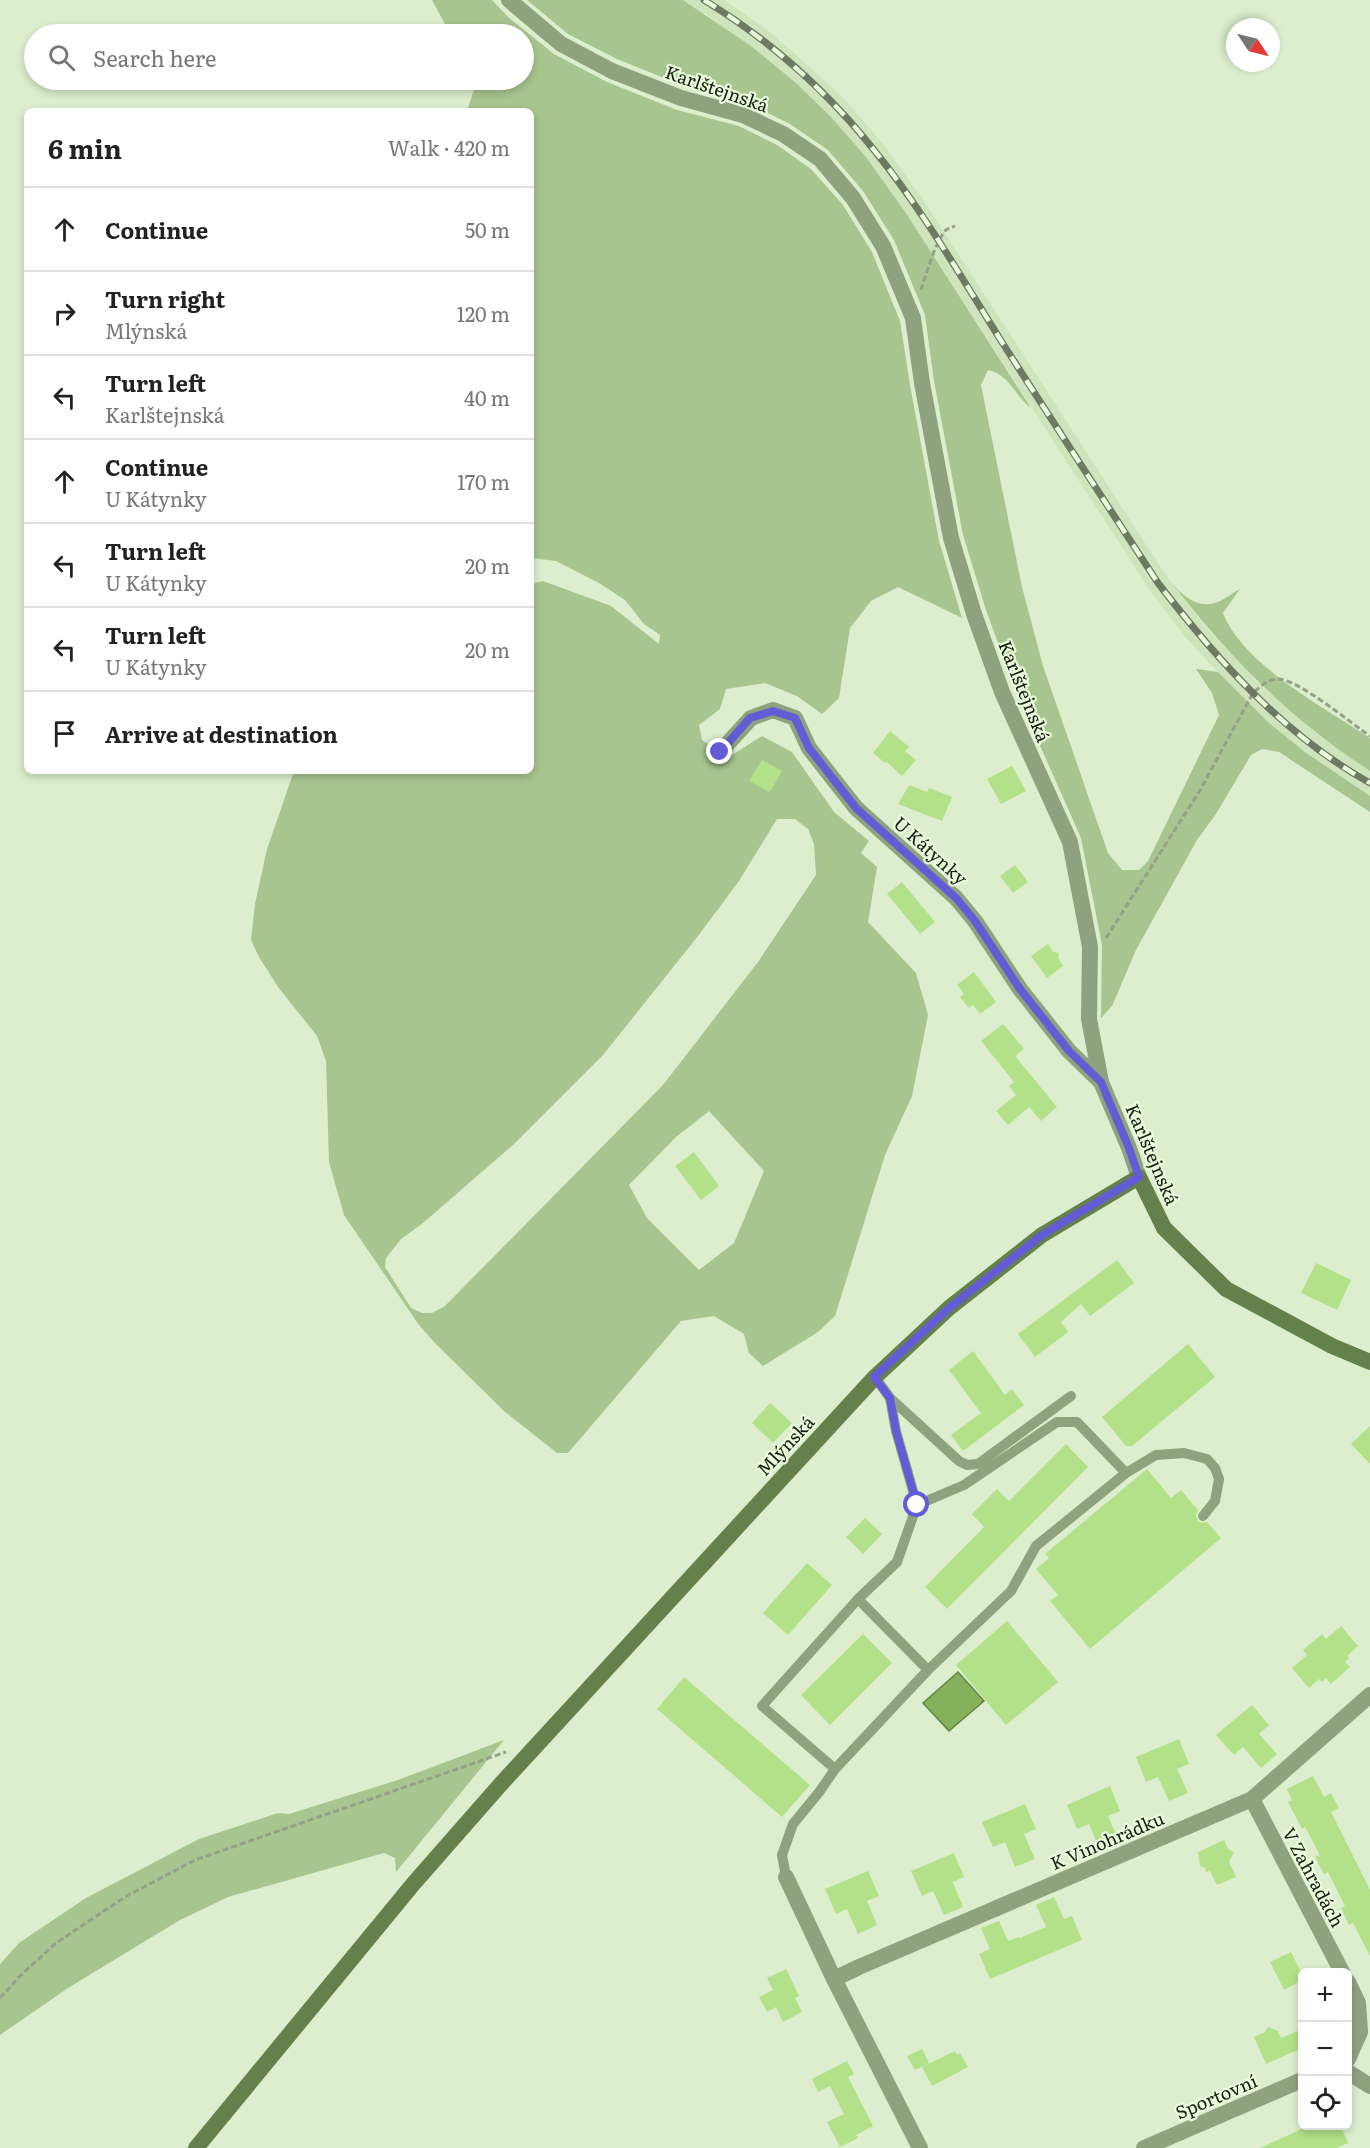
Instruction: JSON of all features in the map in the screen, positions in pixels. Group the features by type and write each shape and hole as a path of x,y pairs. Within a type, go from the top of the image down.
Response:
{"main road":[{"name":"Karlštejnská","path":"1139,1177 1164,1228 1226,1289 1332,1346 1370,1362"},
{"name":"Mlýnská","path":"196,2148 414,1883 500,1785 874,1377 949,1308 1042,1235 1139,1177"}],"street":[{"name":"Karlštejnská","path":"509,0 561,44 612,70 681,98 743,115 783,134 820,159 853,198 883,246 913,318 922,383 951,538 974,614 1002,692 1070,842 1090,946 1089,1019 1101,1082 1139,1177"},
{"name":"U Kátynky","path":"720,752 750,718 773,711 795,718 809,748 856,808 956,898 975,921 1020,989 1069,1051 1101,1082"},
{"name":"K Vinohrádku","path":"834,1979 1252,1799 1370,1695"},
{"name":"V Zahradách","path":"1252,1799 1340,1968"},
{"path":"786,1877 834,1979 920,2148"},
{"path":"1352,1992 1358,2003 1360,2032 1352,2049"},
{"path":"1352,2075 1370,2086"},
{"name":"Sportovní","path":"1144,2148 1298,2082"}],"lane":[{"path":"874,1377 890,1398 959,1461 967,1465 978,1464 1071,1396"},
{"path":"835,1769 762,1706 858,1599 897,1562 917,1505 896,1431 890,1398"},
{"path":"917,1505 964,1485 1057,1422 1077,1422 1126,1473"},
{"path":"786,1877 782,1855 793,1824 835,1769 928,1670 1011,1591 1036,1546 1126,1473 1156,1455 1184,1453 1207,1459 1219,1479 1215,1501 1203,1516"},
{"path":"858,1599 928,1670"}],"path":[{"path":"913,318 931,259 946,230 955,226"},
{"path":"1090,964 1199,792 1253,693 1264,684 1278,679 1297,685 1370,736"},
{"path":"0,1998 56,1943 125,1897 195,1860 508,1752"}],"shaded area":[{"path":"432,0 492,0 517,24 445,24"},
{"path":"527,0 683,0 751,46 796,83 831,117 866,157 906,213 1031,408 1002,376 988,370 981,385 1022,587 1043,666 1108,853 1122,870 1139,870 1148,861 1219,715 1212,693 1196,669 1218,672 1269,723 1305,752 1370,796 1370,812 1279,752 1262,749 1251,755 1216,814 1197,840 1136,950 1112,1006 1101,1018 1102,945 1081,838 1014,687 986,610 963,535 934,381 925,315 894,240 863,191 828,150 790,124 747,103 684,86 617,59 568,34"},
{"path":"683,0 724,0 765,28 847,102 883,144 924,201 1167,577 1203,624 1261,686 1318,735 1370,771 1370,796 1305,752 1269,723 1245,701 1186,638 1149,589 906,213 866,157 831,117 796,83 706,14"},
{"path":"534,38 554,54 607,82 677,110 739,126 777,145 811,169 843,205 872,252 900,321 939,541 962,618 898,587 871,601 850,628 839,698 822,714 797,696 765,683 726,689 720,709 699,725 702,740 729,757 762,736 792,752 834,812 869,841 861,853 877,867 868,922 916,973 928,1015 912,1096 885,1155 835,1316 818,1332 763,1366 749,1353 744,1334 714,1316 681,1321 568,1453 557,1453 504,1411 434,1342 419,1325 344,1215 329,1162 326,1061 317,1036 278,987 251,940 255,904 267,849 293,774 534,774 534,583 543,581 611,606 659,644 660,635 644,624 625,600 599,583 556,561 534,558 534,108 468,108 474,90 534,90","holes":["777,819 795,819 808,829 814,844 816,875 758,962 663,1085 445,1306 432,1313 422,1313 411,1308 385,1267 386,1258 401,1239 423,1223 514,1144 603,1055 739,881","709,1111 764,1171 734,1243 699,1270 647,1218 629,1185 676,1137"]},
{"path":"1167,577 1187,598 1200,603 1218,602 1240,589 1223,613 1233,632 1266,667 1309,699 1370,738 1370,771 1311,729 1260,683 1213,633 1190,606"},
{"path":"958,1672 984,1701 949,1731 923,1703"},
{"path":"504,1740 396,1872 395,1858 384,1853 228,1897 180,1920 68,1988 0,2035 0,1964 19,1943 86,1898 199,1839 278,1813 289,1814 398,1780"}],"building":[{"path":"890,731 909,747 905,751 916,760 902,776 873,753"},
{"path":"762,760 782,771 770,792 749,781"},
{"path":"1012,766 1026,791 1001,804 987,779"},
{"path":"909,785 927,792 929,788 952,797 942,821 898,804"},
{"path":"1015,865 1028,882 1013,893 1000,876"},
{"path":"902,882 935,922 920,934 887,894"},
{"path":"1048,944 1053,952 1059,953 1058,958 1063,966 1047,978 1031,956"},
{"path":"974,972 996,1002 980,1014 973,1005 969,1008 960,997 964,994 957,985"},
{"path":"1003,1024 1024,1049 1015,1056 1057,1107 1041,1121 1029,1107 1008,1125 996,1111 1016,1095 1009,1086 1014,1082 981,1041"},
{"path":"694,1152 719,1186 701,1200 675,1166"},
{"path":"1117,1260 1134,1283 1090,1316 1081,1304 1061,1322 1068,1332 1035,1357 1018,1334"},
{"path":"1316,1263 1351,1280 1337,1310 1301,1293"},
{"path":"1188,1344 1215,1377 1132,1446 1126,1446 1102,1417"},
{"path":"973,1351 1005,1395 1012,1389 1024,1405 963,1451 951,1435 981,1413 949,1370"},
{"path":"770,1403 792,1423 773,1443 752,1423"},
{"path":"1370,1426 1370,1464 1351,1444"},
{"path":"1066,1444 1088,1467 947,1609 925,1587 984,1527 972,1514 997,1489 1009,1501"},
{"path":"1147,1469 1171,1498 1181,1490 1198,1510 1196,1515 1198,1521 1207,1522 1221,1538 1090,1649 1050,1601 1058,1595 1036,1569 1049,1558 1045,1554"},
{"path":"865,1518 882,1534 863,1554 846,1537"},
{"path":"807,1563 832,1585 788,1635 763,1613"},
{"path":"1007,1621 1058,1682 1006,1725 956,1665"},
{"path":"1341,1626 1358,1646 1347,1656 1349,1658 1345,1662 1350,1667 1331,1684 1326,1678 1322,1682 1319,1679 1309,1688 1292,1668 1307,1655 1303,1650 1322,1634 1326,1639"},
{"path":"863,1634 892,1663 830,1725 801,1695"},
{"path":"684,1677 810,1785 782,1817 657,1709"},
{"path":"1252,1705 1269,1725 1259,1734 1277,1754 1261,1768 1243,1747 1234,1755 1216,1735"},
{"path":"1179,1739 1189,1764 1177,1769 1188,1793 1169,1801 1158,1777 1146,1782 1136,1757"},
{"path":"1313,1776 1324,1797 1331,1793 1339,1808 1331,1812 1370,1890 1370,1956 1353,1923 1349,1925 1341,1908 1345,1906 1328,1872 1324,1874 1315,1857 1320,1855 1305,1827 1302,1829 1288,1802 1292,1800 1287,1789"},
{"path":"1110,1786 1120,1811 1108,1816 1119,1841 1099,1849 1089,1824 1077,1829 1067,1805"},
{"path":"1025,1804 1036,1829 1024,1834 1035,1859 1015,1867 1005,1842 993,1847 982,1822"},
{"path":"1224,1840 1228,1849 1234,1852 1229,1862 1236,1877 1217,1885 1210,1871 1206,1872 1205,1868 1200,1866 1198,1852"},
{"path":"954,1853 964,1877 953,1882 963,1907 944,1915 933,1891 922,1896 911,1871"},
{"path":"868,1871 879,1896 867,1901 877,1925 858,1934 847,1909 836,1914 825,1889"},
{"path":"1054,1897 1064,1919 1072,1916 1082,1940 990,1979 979,1954 990,1949 981,1928 999,1921 1008,1941 1046,1927 1036,1905"},
{"path":"1291,1952 1299,1968 1298,1982 1284,1990 1270,1962"},
{"path":"786,1969 799,1996 795,1998 802,2012 783,2022 776,2007 767,2012 759,1997 773,1990 767,1978"},
{"path":"1268,2027 1278,2031 1281,2038 1298,2031 1298,2050 1266,2064 1254,2037 1265,2032"},
{"path":"922,2049 929,2063 915,2070 907,2056"},
{"path":"955,2051 957,2055 960,2053 968,2067 932,2086 922,2067"},
{"path":"847,2061 854,2074 848,2077 873,2126 856,2135 858,2138 840,2147 827,2122 844,2114 830,2086 818,2092 812,2079"},
{"path":"1299,2130 1343,2130 1348,2143 1336,2148 1260,2148"}],"railway":[{"path":"704,0 774,49 837,107 874,150 940,242 1158,583 1204,640 1254,694 1281,719 1309,743 1370,783"}],"route":[{"path":"720,752 750,718 773,711 795,718 809,748 856,808 956,898 975,921 1020,989 1069,1051 1101,1082 1139,1177 1042,1235 949,1308 874,1377 890,1398 896,1431 917,1505"}]}
